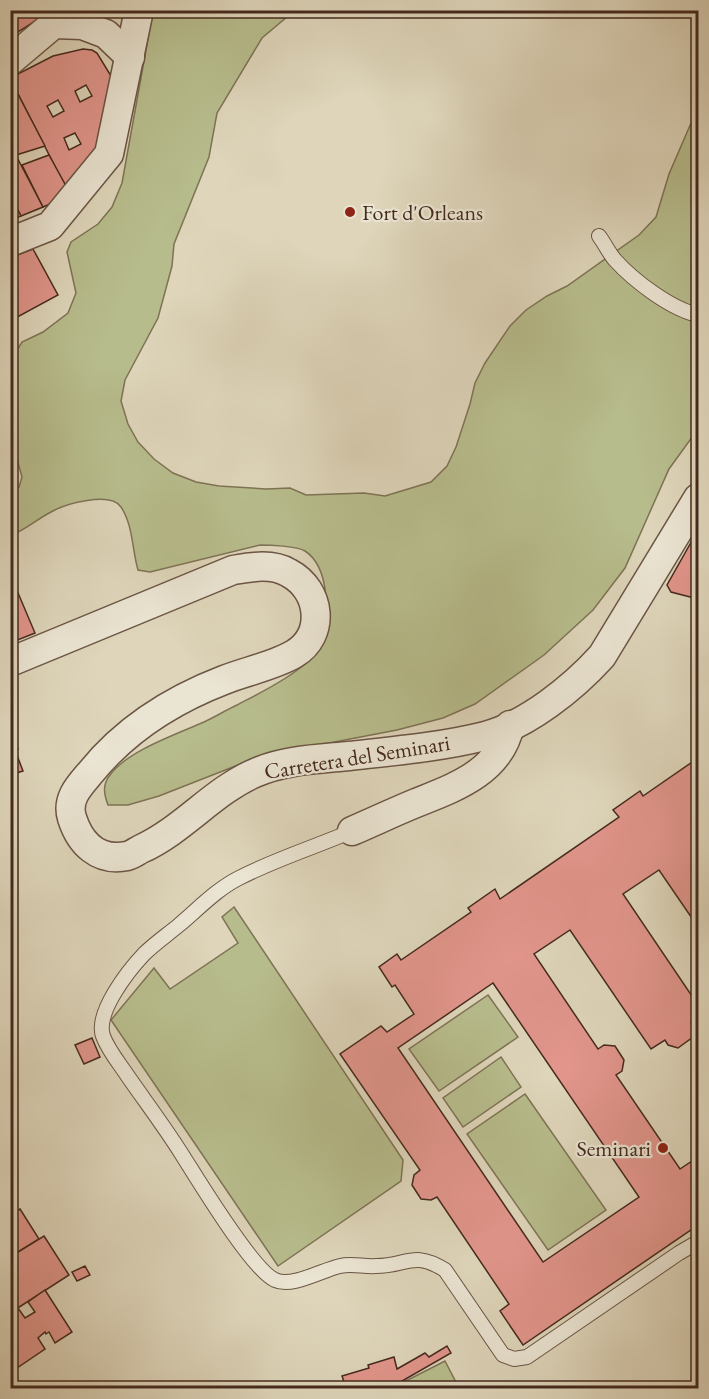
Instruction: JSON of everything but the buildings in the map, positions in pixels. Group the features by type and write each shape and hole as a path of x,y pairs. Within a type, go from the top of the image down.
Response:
{"street":[{"path":"10,242 50,226 109,154 139,10"},
{"path":"10,61 62,17 106,34 130,57"},
{"name":"Carretera del Seminari","path":"10,662 233,570 262,565 288,572 308,587 317,610 312,636 295,654 225,680 168,705 113,748 73,794 70,812 77,832 88,848 105,855 127,856 156,843 233,784 257,772 282,765 487,735 510,725 564,693 602,656 699,498"},
{"path":"352,831 446,791 483,771 497,757 508,738 510,725"}],"lane":[{"path":"599,236 615,260 639,281 686,312 699,315"},
{"path":"352,831 277,860 237,879 215,894 144,954 124,979 107,1007 101,1023 103,1036 112,1053 264,1272 276,1281 289,1283 343,1265 389,1266 404,1260 419,1259 432,1262 444,1270 503,1355 513,1359 527,1357 679,1253 699,1242"}],"green space":[{"path":"153,11 294,11 262,38 217,113 209,157 174,244 172,266 158,318 125,380 121,401 128,424 138,442 154,459 173,473 196,482 266,489 290,488 306,495 364,493 385,496 431,482 447,466 456,447 475,383 485,363 510,326 526,310 567,286 639,235 656,217 669,174 698,107 698,429 669,469 625,568 593,610 544,655 475,704 443,718 397,730 298,749 238,765 159,796 128,805 108,805 105,793 106,782 118,766 128,758 261,692 285,679 309,661 320,645 326,608 324,581 320,569 305,551 296,548 260,545 150,572 138,570 125,514 115,502 107,500 87,500 66,506 11,535 11,493 19,487 22,477 11,445 11,360 22,342 43,332 68,313 76,293 67,252 71,242 98,224 112,207 122,183"},
{"path":"234,907 403,1160 401,1181 278,1266 111,1020 154,968 170,989 238,943 222,917"},
{"path":"488,995 518,1037 439,1091 409,1049"},
{"path":"501,1057 521,1087 463,1127 443,1098"},
{"path":"525,1094 606,1210 548,1250 467,1134"},
{"path":"445,1361 459,1388 392,1388"}],"place":[{"name":"Fort d'Orleans","path":"350,212"},
{"name":"Seminari","path":"663,1148"}]}
